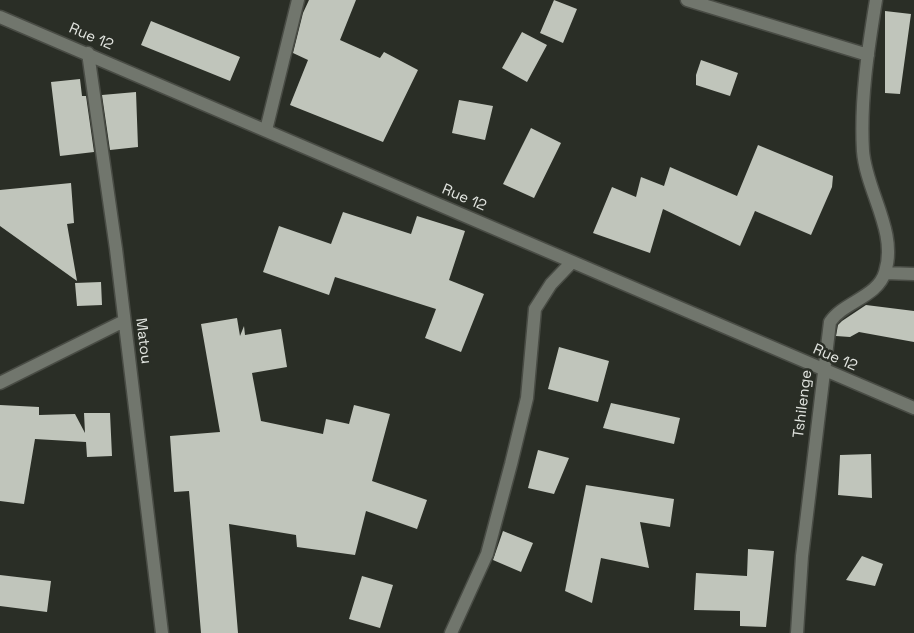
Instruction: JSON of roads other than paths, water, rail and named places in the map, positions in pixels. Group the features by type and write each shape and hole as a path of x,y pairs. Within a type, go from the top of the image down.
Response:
{"street":[{"path":"266,130 298,0"},
{"path":"687,0 868,55"},
{"path":"876,0 868,55 863,152 866,171 876,200 888,250 885,273 914,274"},
{"name":"Rue 12","path":"0,17 88,53 914,408"},
{"name":"Matou","path":"88,53 124,321 162,633"},
{"path":"451,633 487,554 511,464 527,398 535,309 552,284 572,262"},
{"name":"Tshilenge","path":"797,633 802,556 830,322 836,313 868,293 882,280 885,273"},
{"path":"0,383 124,321"}]}
